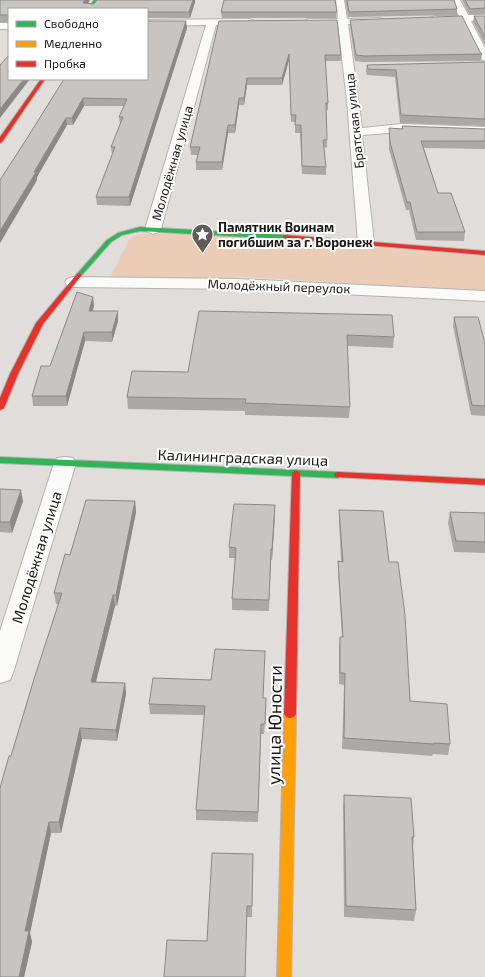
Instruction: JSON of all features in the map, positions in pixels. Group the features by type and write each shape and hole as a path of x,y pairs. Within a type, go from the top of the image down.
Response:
{"street":[{"name":"Братская улица","path":"340,0 342,19 352,67 354,110 366,242"},
{"path":"456,0 466,19 482,62"},
{"path":"424,19 485,18"},
{"path":"297,21 387,19"},
{"name":"Молодёжная улица","path":"0,408 14,374 40,323 108,241 120,234 153,229 212,22"},
{"path":"148,23 260,22"},
{"path":"0,141 42,80"},
{"path":"354,110 401,128"},
{"path":"356,132 401,128 485,131"},
{"path":"153,229 366,242 485,253"},
{"name":"Молодёжный переулок","path":"73,282 237,284 485,296"},
{"name":"Калининградская улица","path":"0,460 485,482"},
{"name":"Молодёжная улица","path":"0,673 65,464"},
{"name":"улица Юности","path":"284,977 296,473"}],"shaded area":[{"path":"141,234 194,234 485,255 485,291 244,277 196,279 112,278 111,276 129,240 134,236"}],"building":[{"path":"0,0 85,0 83,3 94,4 97,0 193,0 189,12 148,12 148,8 8,8 8,15 0,15"},
{"path":"224,0 335,0 337,12 221,12"},
{"path":"347,0 454,0 457,9 349,12"},
{"path":"465,0 485,0 485,8 470,9"},
{"path":"462,16 482,54 356,55 350,20"},
{"path":"474,16 485,16 485,37"},
{"path":"337,20 341,55 325,55 328,103 326,103 327,140 323,140 326,167 302,166 301,125 295,125 296,115 291,115 289,54 282,78 247,78 244,98 239,98 235,125 228,125 222,162 196,162 200,147 190,147 219,21"},
{"path":"148,21 186,21 129,197 96,197 115,147 111,147 123,117 119,117 127,99 83,98 72,118 66,118 34,172 36,172 0,231 0,180 63,80 148,80"},
{"path":"8,56 8,80 23,80 0,109 0,65"},
{"path":"485,62 485,119 401,115 396,70 368,69 367,65"},
{"path":"402,126 485,129 485,141 421,141 438,193 451,193 465,232 417,232 410,202 407,202 390,142 389,128 403,129"},
{"path":"77,292 93,297 89,311 118,311 112,332 84,332 66,396 32,396 41,366 50,366"},
{"path":"199,311 392,315 394,337 347,335 350,407 245,403 246,399 127,397 132,371 188,372"},
{"path":"454,317 478,317 485,343 485,406 472,405"},
{"path":"0,489 21,490 10,522 0,522"},
{"path":"86,500 135,501 116,595 113,595 91,682 125,683 116,730 80,728 59,822 49,822 25,931 29,931 19,977 0,977 0,788 62,593 54,593 65,554 70,555"},
{"path":"234,504 275,505 271,549 269,600 232,599 236,548 229,547"},
{"path":"339,510 383,511 389,562 398,562 405,615 410,701 447,704 450,744 344,738 345,673 340,673 340,637 343,637 338,561 343,562"},
{"path":"450,512 485,513 485,542 456,541"},
{"path":"215,649 265,651 263,698 266,698 265,724 261,724 258,812 196,810 205,706 149,704 153,678 211,680"},
{"path":"344,795 411,798 414,837 412,837 416,910 346,906"},
{"path":"212,853 253,854 252,906 247,906 245,977 164,977 167,940 207,941"}],"traffic: fast":[{"path":"91,8 96,0"},
{"path":"79,275 109,241 120,234 140,229 285,237"},
{"path":"0,460 338,475"}],"traffic: slow":[{"path":"284,977 290,714"}],"traffic: jam":[{"path":"0,141 42,80"},
{"path":"285,237 485,253"},
{"path":"0,408 14,374 40,323 79,275"},
{"path":"290,714 296,473"},
{"path":"338,475 485,482"}],"place":[{"name":"Памятник Воинам погибшим за г. Воронеж","path":"203,254"}]}
